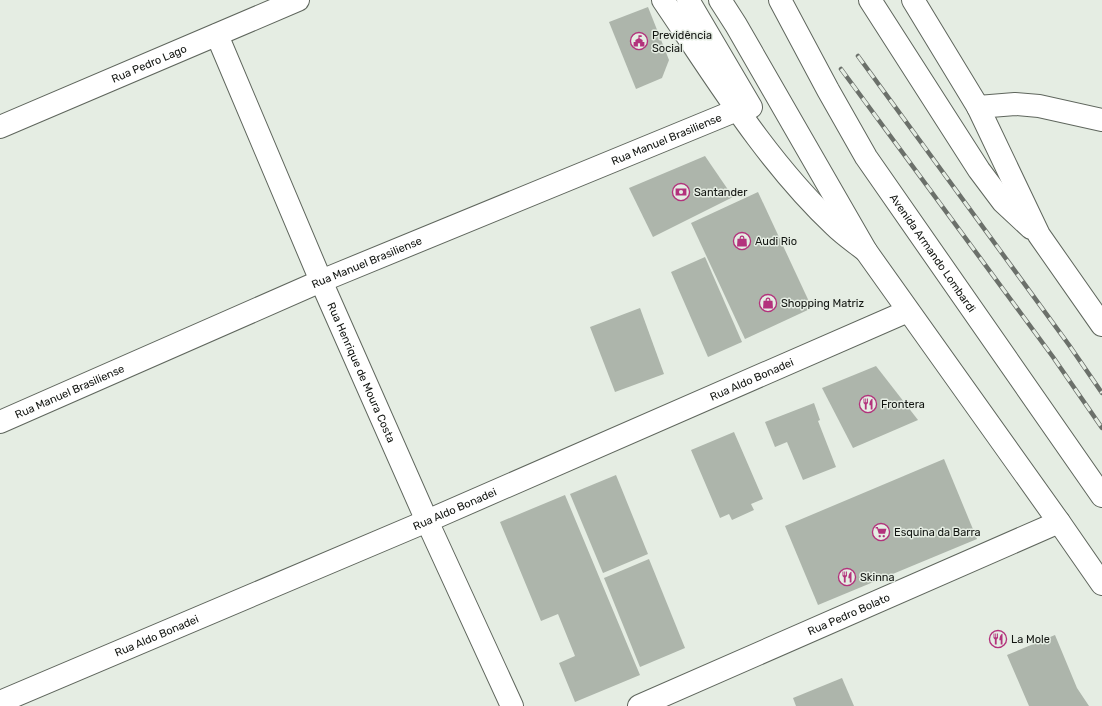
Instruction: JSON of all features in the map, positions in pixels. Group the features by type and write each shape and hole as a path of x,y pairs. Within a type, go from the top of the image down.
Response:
{"main road":[{"name":"Rua Pedro Lago","path":"0,127 298,0"},
{"path":"663,0 759,141 811,202 836,227 866,251"},
{"path":"688,0 735,78 789,176"},
{"path":"720,0 866,251 1102,584"},
{"name":"Avenida Armando Lombardi","path":"780,0 866,157 1102,496"},
{"path":"870,0 979,170 1003,202 1040,235"},
{"path":"913,0 978,107 1040,235 1102,325"},
{"name":"Rua Henrique de Moura Costa","path":"217,35 321,281 427,521 512,706"},
{"path":"978,107 1015,104 1031,105 1102,119"},
{"name":"Rua Manuel Brasiliense","path":"0,422 321,281 737,110"},
{"name":"Rua Aldo Bonadei","path":"0,702 427,521 908,311"},
{"name":"Rua Pedro Bolato","path":"639,706 1059,522"}],"building":[{"name":"Previdência Social","path":"648,7 669,60 662,78 636,89 609,22"},
{"name":"Santander","path":"705,156 733,197 653,237 629,188"},
{"path":"758,192 812,308 745,339 691,223"},
{"path":"705,257 742,342 708,357 671,272"},
{"path":"640,308 664,374 615,392 590,327"},
{"name":"Frontera","path":"876,366 918,420 853,448 822,388"},
{"path":"814,403 820,420 818,421 836,467 803,480 787,442 775,447 765,422"},
{"path":"734,432 763,499 751,504 754,510 732,520 729,514 720,518 691,450"},
{"name":"Esquina da Barra","path":"944,459 977,539 818,605 785,526"},
{"path":"616,475 648,554 603,573 570,494"},
{"path":"565,495 640,675 575,702 559,663 575,656 558,614 541,621 500,522"},
{"path":"649,559 685,648 640,667 604,578"},
{"path":"1055,635 1077,688 1089,706 1029,706 1007,655"},
{"path":"842,678 854,706 796,706 793,698"}],"railway":[{"path":"858,56 1069,345 1102,393"},
{"path":"841,69 1053,357 1102,428"}],"place":[{"name":"Previdência Social","path":"639,41"},
{"name":"Santander","path":"681,192"},
{"name":"Audi Rio","path":"742,241"},
{"name":"Shopping Matriz","path":"768,303"},
{"name":"Frontera","path":"868,404"},
{"name":"Esquina da Barra","path":"881,532"},
{"name":"Skinna","path":"847,577"},
{"name":"La Mole","path":"998,639"}]}
